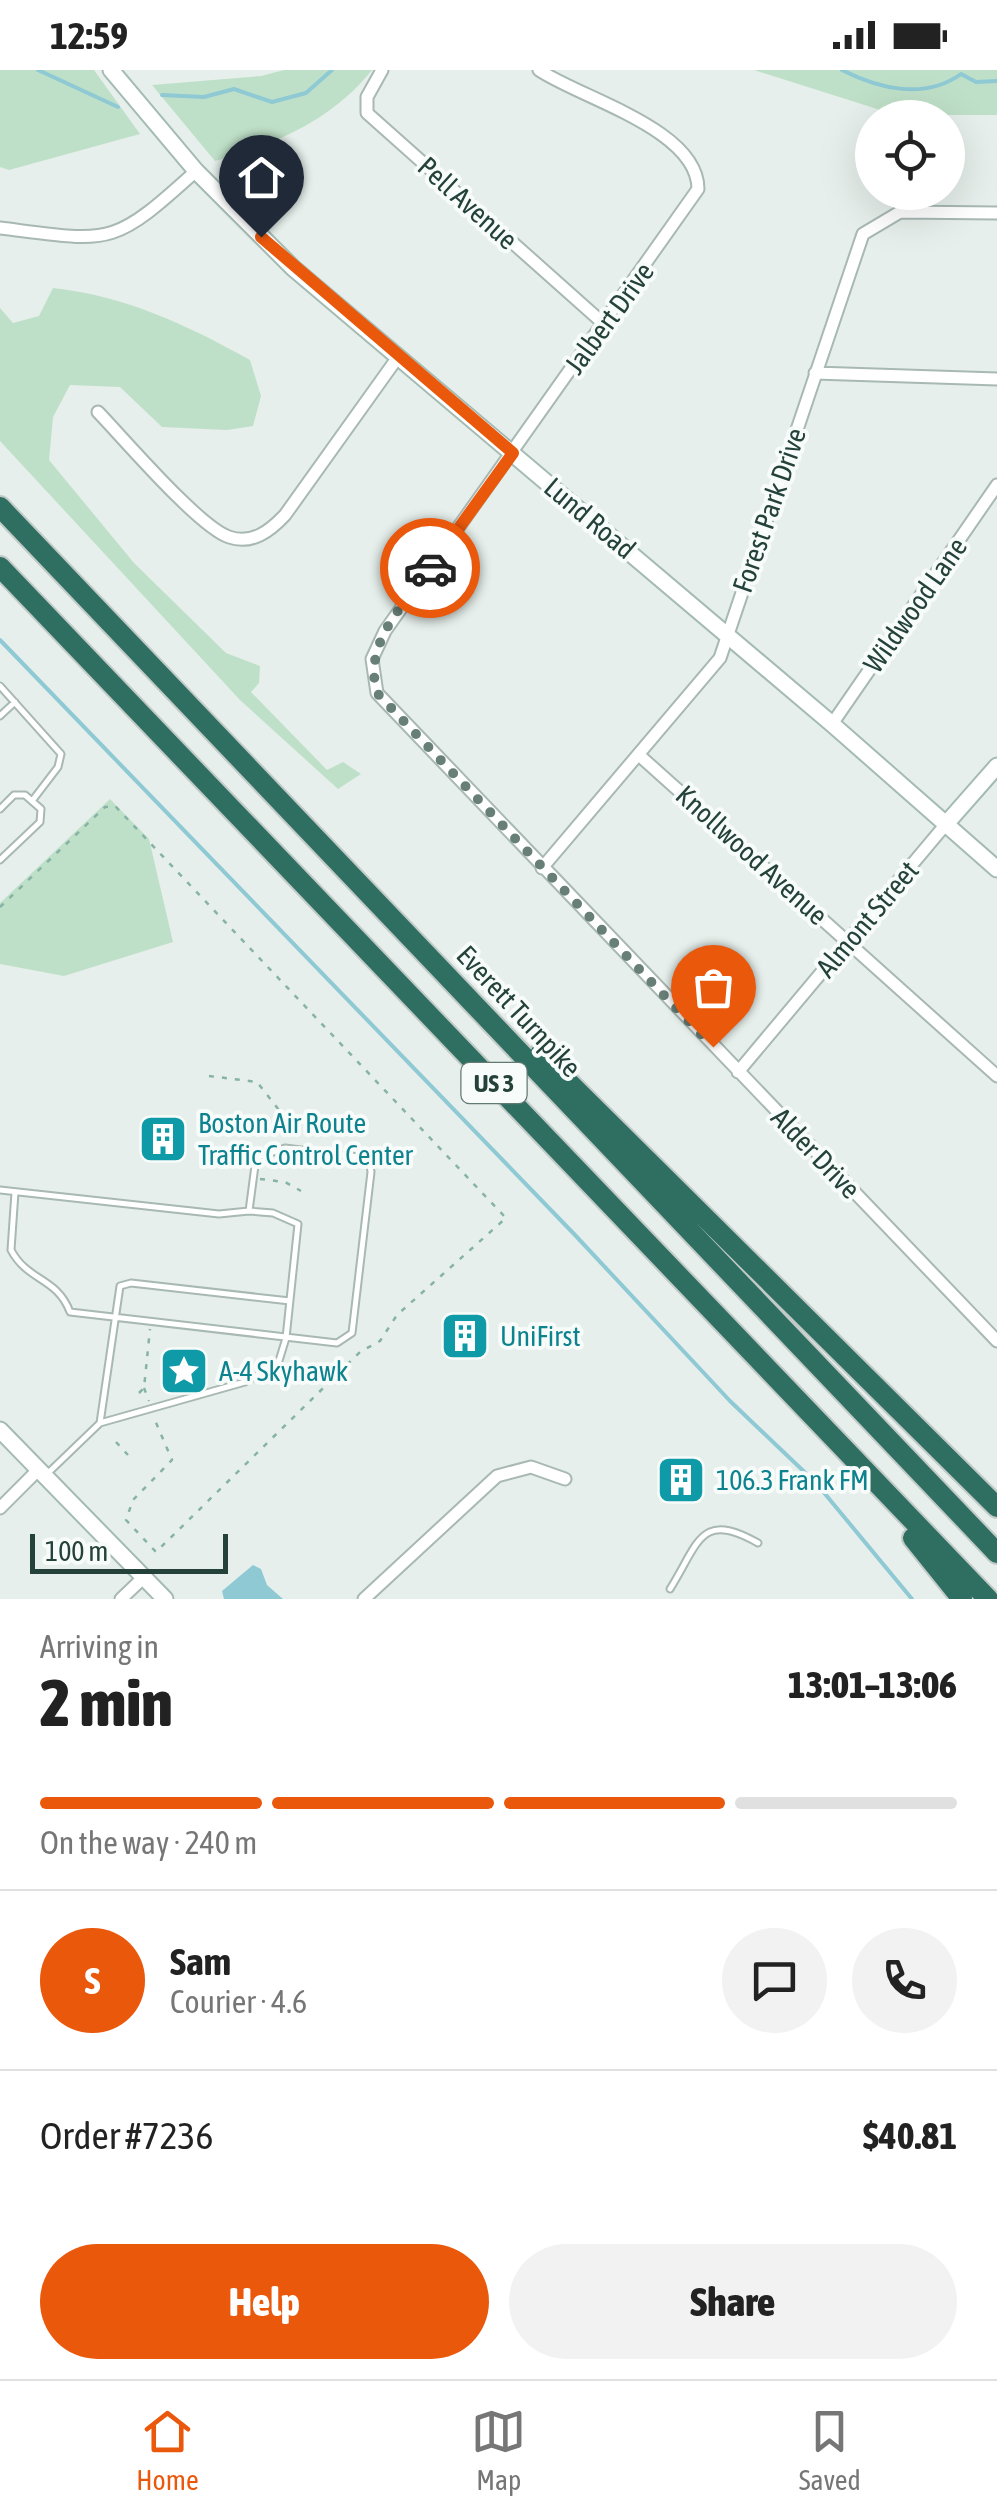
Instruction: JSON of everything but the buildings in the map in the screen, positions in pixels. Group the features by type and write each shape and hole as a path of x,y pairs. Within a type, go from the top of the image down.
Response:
{"highway":[{"name":"Everett Turnpike","path":"0,507 997,1553"},
{"name":"US 3","path":"0,568 988,1599"},
{"path":"246,764 997,1507"},
{"path":"820,1424 962,1599"}],"street":[{"name":"Lund Road","path":"111,70 196,171 293,268 832,724 997,870"},
{"name":"Pell Avenue","path":"382,70 368,97 367,113 604,324"},
{"name":"Jalbert Drive","path":"513,453 692,204 698,180 686,158 639,120 539,70"},
{"path":"0,228 78,238 110,235 138,222 196,171"},
{"name":"Forest Park Drive","path":"542,868 720,658 851,260 873,224 916,210 997,213"},
{"path":"98,412 216,530 244,540 260,536 284,515 398,357"},
{"path":"816,373 997,379"},
{"name":"Alder Drive","path":"513,453 385,632 372,659 377,693 394,716 997,1341"},
{"name":"Wildwood Lane","path":"832,724 997,485"},
{"name":"Knollwood Avenue","path":"640,756 997,1076"},
{"name":"Almont Street","path":"738,1072 997,766"},
{"path":"0,1430 165,1599"},
{"path":"364,1599 498,1476 531,1467 564,1479"},
{"path":"0,1508 41,1473"},
{"path":"121,1599 143,1578"}],"lane":[{"path":"0,686 61,754 58,767 32,801"},
{"path":"0,716 15,702"},
{"path":"0,809 14,796 32,801 41,809 40,822 0,860"},
{"path":"15,1192 10,1241 16,1259 62,1292 70,1312 337,1343 352,1334 370,1172 358,1158 295,1149 273,1150 256,1158 249,1211"},
{"path":"0,1190 205,1215 273,1213 298,1224 286,1338 278,1364 259,1376 100,1423 41,1473"},
{"path":"100,1423 120,1286 290,1301"},
{"path":"670,1589 702,1536 715,1527 730,1527 758,1543"}],"path":[{"path":"0,907 105,807 114,806 506,1218 465,1258 447,1266 398,1315 380,1340 366,1346 323,1386 156,1552 126,1520 134,1500 172,1460 154,1417"},
{"path":"210,1076 257,1082 294,1128 295,1149"},
{"path":"262,1179 284,1182 301,1191"},
{"path":"149,1341 144,1388 149,1402"},
{"path":"139,1394 144,1388"},
{"path":"116,1442 128,1456"}],"green space":[{"path":"0,70 94,70 140,134 9,170 0,167"},
{"path":"284,70 372,70 339,103 301,128 260,147 215,161 152,85 261,76"},
{"path":"754,70 997,70 997,115 965,115 965,100 855,102"},
{"path":"53,288 131,305 250,360 261,396 253,426 227,430 162,427 120,387 70,385 53,417 49,460 134,563 226,653 260,666 259,683 251,692 327,770 343,762 361,774 338,789 240,700 0,441 0,308 13,323 39,316"},
{"path":"110,799 149,839 173,942 64,976 0,964 0,903"}],"water":[{"path":"253,1565 261,1569 267,1585 283,1599 224,1599 222,1591"}],"waterway":[{"path":"38,70 118,107"},
{"path":"162,95 204,97 234,89 272,102 306,93 332,70"},
{"path":"842,70 902,89 932,87 961,74 976,82 997,81"},
{"path":"0,640 575,1235 730,1401 816,1483 912,1599"}],"way so far":[{"path":"430,568 385,632 372,659 377,693 394,716 713,1047"}],"place":[{"name":"Boston Air Route Traffic Control Center","path":"163,1139"},
{"name":"UniFirst","path":"465,1336"},
{"name":"A-4 Skyhawk","path":"184,1371"},
{"name":"106.3 Frank FM","path":"681,1480"}],"route":[{"path":"261,237 513,453 430,568"}]}
